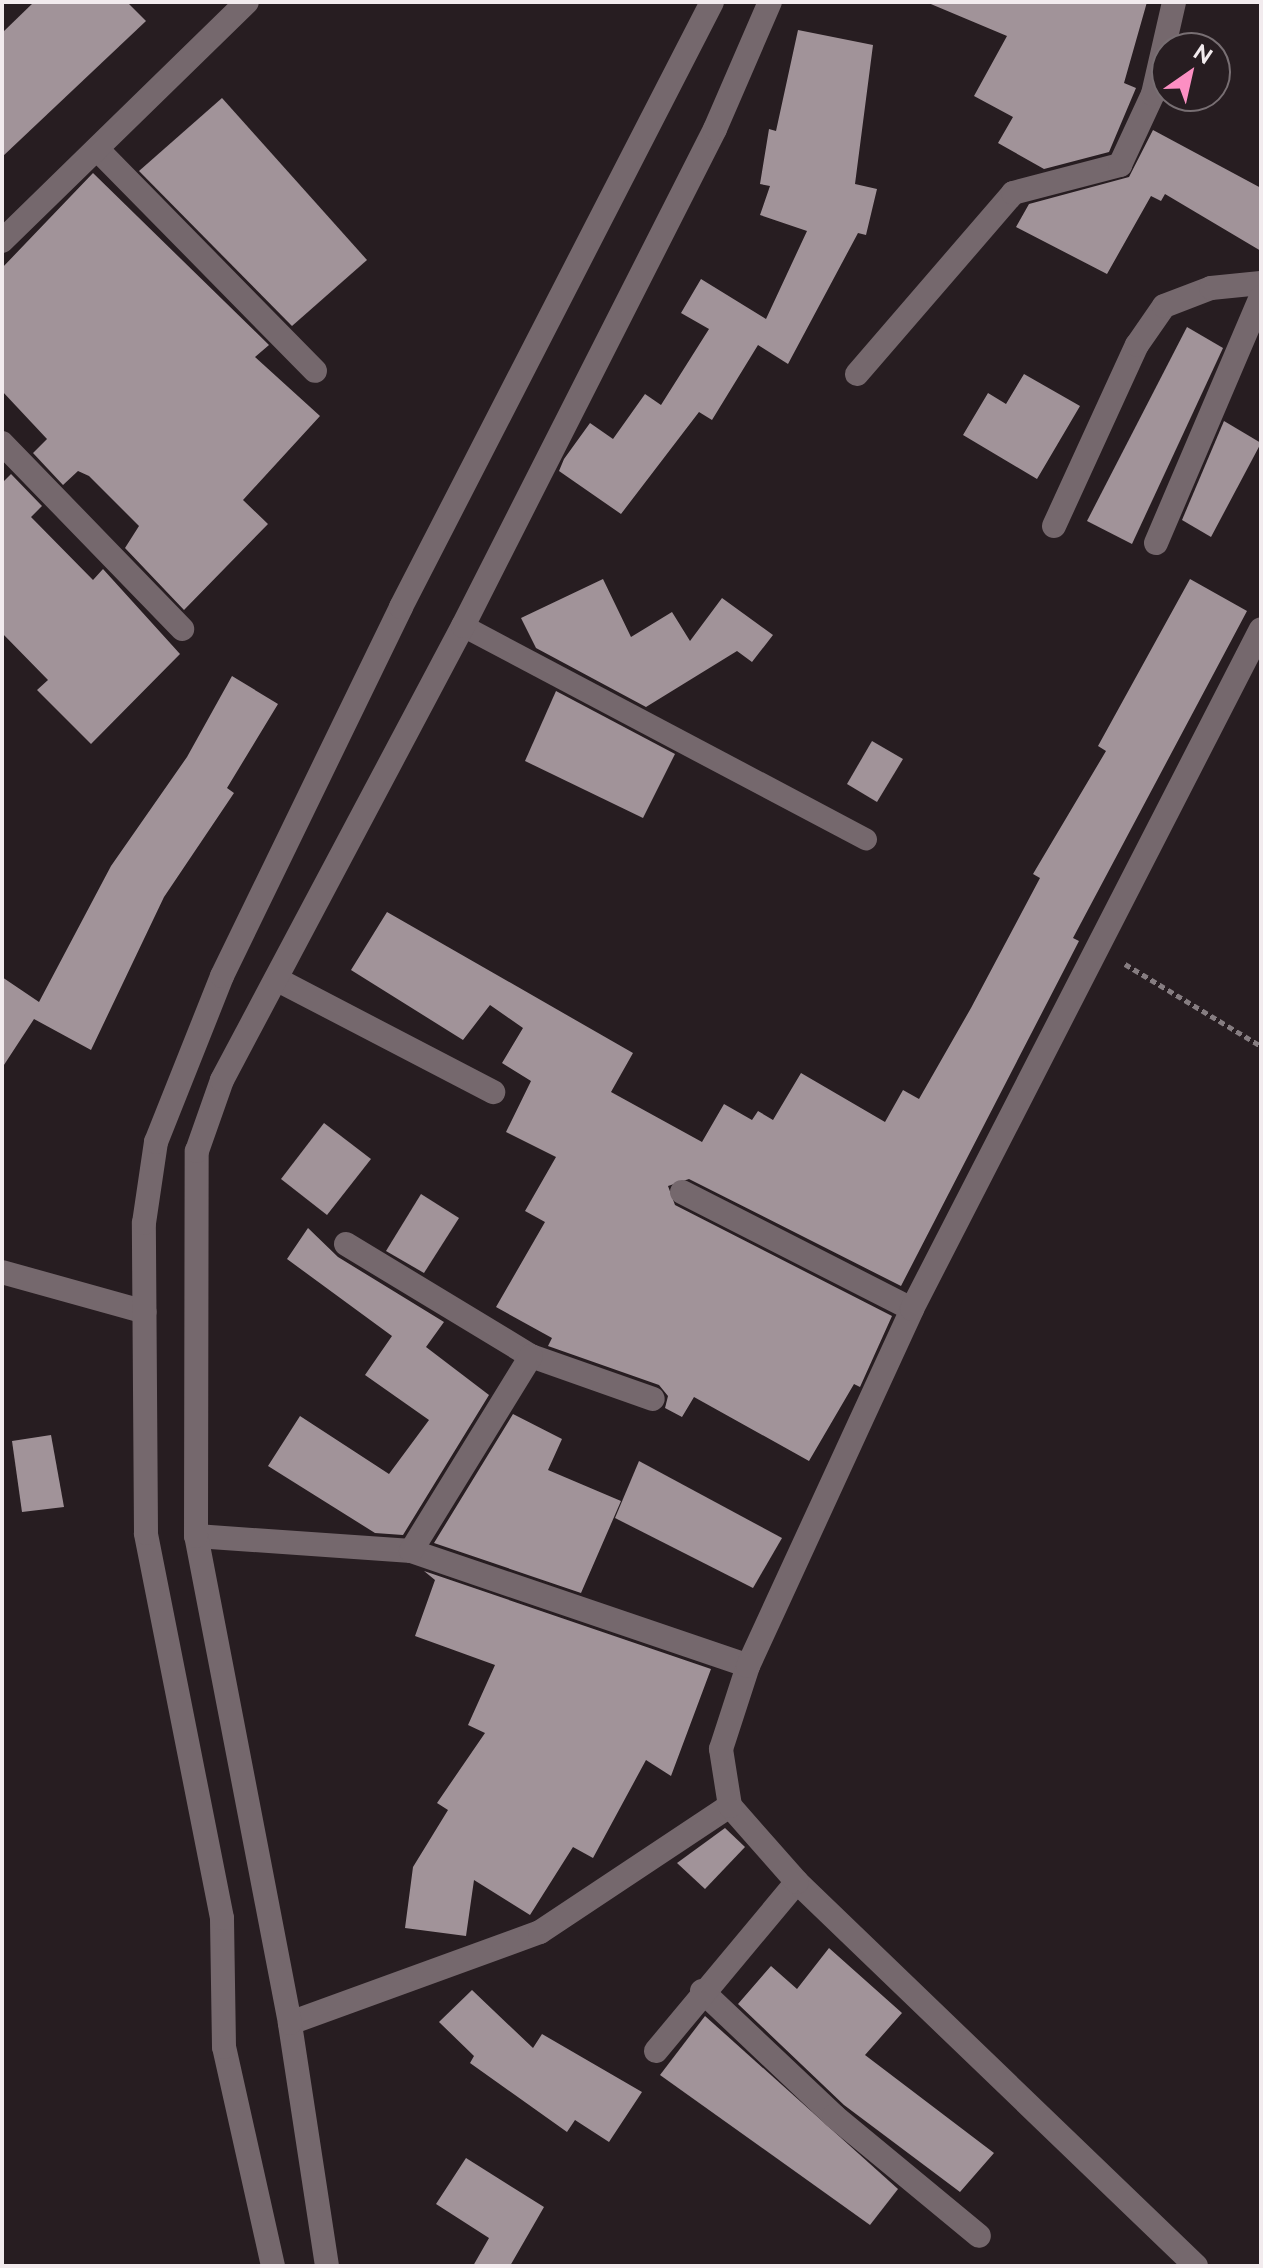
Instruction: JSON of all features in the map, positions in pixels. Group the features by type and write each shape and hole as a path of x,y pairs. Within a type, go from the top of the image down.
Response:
{"street":[{"path":"2,241 97,149 221,11 247,2"},
{"path":"273,2266 224,2047 222,1918 146,1533 144,1223 156,1142 192,1041 401,607 712,2"},
{"path":"327,2266 290,2023 196,1536 197,1151 222,1080 463,626 721,116 770,2"},
{"path":"857,374 1013,193 1120,165 1153,94 1174,2"},
{"path":"97,149 315,371"},
{"path":"1054,526 1137,345 1164,306 1211,288 1261,283"},
{"path":"1156,543 1261,297"},
{"path":"2,443 182,629"},
{"path":"1196,2266 797,1882 730,1806 721,1749 748,1666 912,1309 1093,945 1261,629"},
{"path":"276,979 493,1092"},
{"path":"682,1192 912,1309"},
{"path":"346,1244 531,1356 653,1399"},
{"path":"2,1272 145,1312"},
{"path":"411,1551 531,1356"},
{"path":"196,1536 411,1551 748,1666"},
{"path":"290,2023 540,1932 730,1806"},
{"path":"656,2051 702,1991 797,1882"},
{"path":"702,1991 834,2116 979,2236"}],"lane":[{"path":"463,626 866,839"}],"path":[{"path":"1093,945 1261,1046"}],"building":[{"path":"34,2 127,2 146,21 2,157 2,33"},
{"path":"926,2 1147,2 1124,83 1136,88 1109,152 1044,169 998,143 1013,117 974,96 1007,36"},
{"path":"798,30 873,45 855,184 877,189 866,235 858,233 788,364 758,345 712,420 699,412 621,514 559,471 564,459 590,423 613,439 645,394 661,405 709,329 681,313 701,279 766,319 807,231 760,215 770,186 760,184 769,129 776,131"},
{"path":"222,98 367,260 292,326 139,171"},
{"path":"1153,130 1261,188 1261,251 1165,194 1161,201 1151,196 1107,274 1016,227 1029,204 1129,177"},
{"path":"93,173 269,345 255,357 320,416 243,500 268,524 184,610 125,548 139,526 89,476 78,471 63,485 33,453 47,439 2,391 2,268"},
{"path":"1187,327 1223,348 1132,544 1087,521"},
{"path":"1024,374 1080,406 1037,479 963,435 988,393 1006,404"},
{"path":"1224,421 1261,443 1211,537 1182,520"},
{"path":"11,474 42,506 31,517 93,580 103,569 180,654 91,744 37,690 48,680 2,633 2,483"},
{"path":"603,579 631,637 672,612 690,641 722,598 773,635 752,662 737,651 646,707 536,648 521,618"},
{"path":"1190,579 1247,611 1073,938 1079,941 901,1286 689,1179 668,1186 675,1205 892,1316 860,1387 854,1384 809,1461 694,1397 682,1417 665,1408 668,1396 659,1385 548,1346 552,1338 496,1307 545,1222 525,1211 556,1157 506,1132 531,1081 502,1063 523,1028 490,1005 463,1040 351,970 387,912 633,1053 611,1092 702,1142 724,1104 752,1120 758,1111 773,1120 801,1073 885,1122 903,1090 919,1099 971,1008 1040,878 1033,874 1106,751 1098,746"},
{"path":"232,676 278,704 227,788 234,793 164,897 91,1050 34,1019 2,1068 2,977 39,1002 111,866 187,757"},
{"path":"556,691 675,754 643,818 525,761"},
{"path":"872,741 903,759 877,802 847,784"},
{"path":"324,1123 371,1159 327,1215 281,1179"},
{"path":"421,1194 459,1218 424,1273 386,1251"},
{"path":"308,1228 338,1257 444,1322 426,1347 489,1395 403,1535 375,1533 268,1466 300,1416 389,1474 429,1420 365,1375 392,1336 287,1259"},
{"path":"513,1414 562,1439 548,1470 621,1501 581,1593 434,1543"},
{"path":"51,1435 64,1507 22,1512 12,1441"},
{"path":"639,1461 782,1538 753,1588 615,1518"},
{"path":"424,1571 711,1669 671,1776 646,1760 593,1858 573,1847 530,1915 474,1880 466,1936 405,1928 413,1867 448,1810 437,1803 485,1733 468,1725 495,1665 415,1636 435,1580"},
{"path":"725,1828 745,1847 705,1889 677,1863"},
{"path":"829,1948 902,2013 865,2055 994,2153 960,2192 844,2105 738,2004 771,1966 797,1989"},
{"path":"472,1990 533,2048 542,2034 642,2092 609,2142 575,2120 567,2132 470,2063 474,2056 439,2022"},
{"path":"705,2016 898,2189 870,2225 660,2075"},
{"path":"466,2158 544,2207 510,2266 473,2266 489,2238 436,2204"}]}
